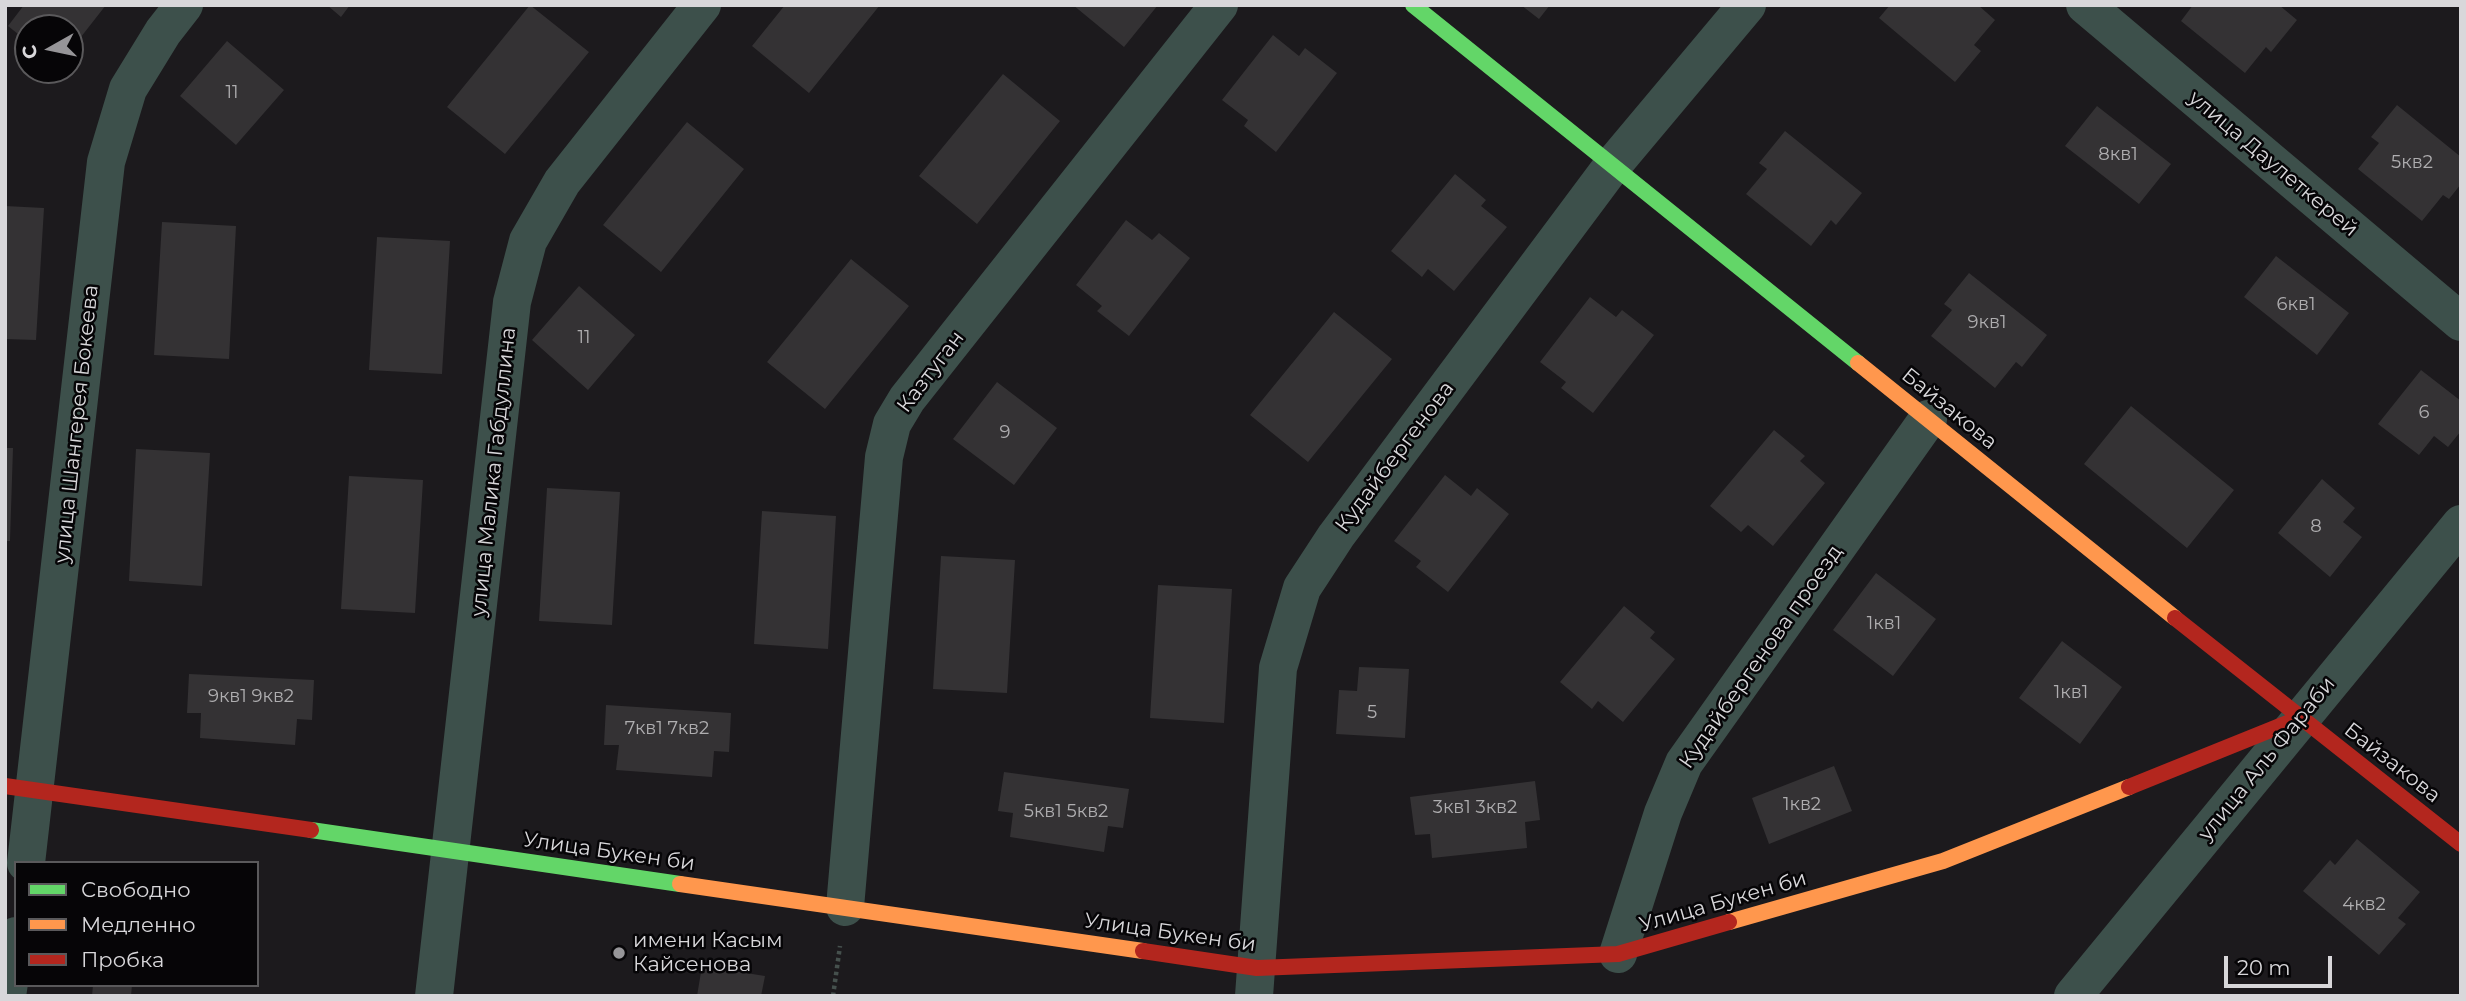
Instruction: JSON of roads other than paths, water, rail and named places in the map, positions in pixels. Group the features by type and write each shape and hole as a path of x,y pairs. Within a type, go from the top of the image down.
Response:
{"street":[{"name":"улица Шангерея Бокеева","path":"26,861 21,788 106,162 128,89 163,32 184,5"},
{"name":"улица Малика Габдуллина","path":"435,996 512,302 528,241 562,182 702,5"},
{"name":"Казтуган","path":"845,906 884,457 892,424 907,399 1219,5"},
{"name":"Байзакова","path":"1413,5 2300,718 2461,844"},
{"name":"Кудайбергенова","path":"1255,982 1278,668 1302,588 1336,536 1612,166 1747,5"},
{"name":"улица Даулеткерей","path":"2085,5 2461,322"},
{"name":"Кудайбергенова проезд","path":"1618,954 1662,813 1684,763 1928,419"},
{"name":"улица Аль Фараби","path":"2073,996 2461,524"},
{"name":"Улица Букен би","path":"21,788 845,906 1255,982 1618,954 1943,860 2300,718"},
{"path":"7,996 14,949"}],"place":[{"name":"имени Касым Кайсенова","path":"619,953"}]}
